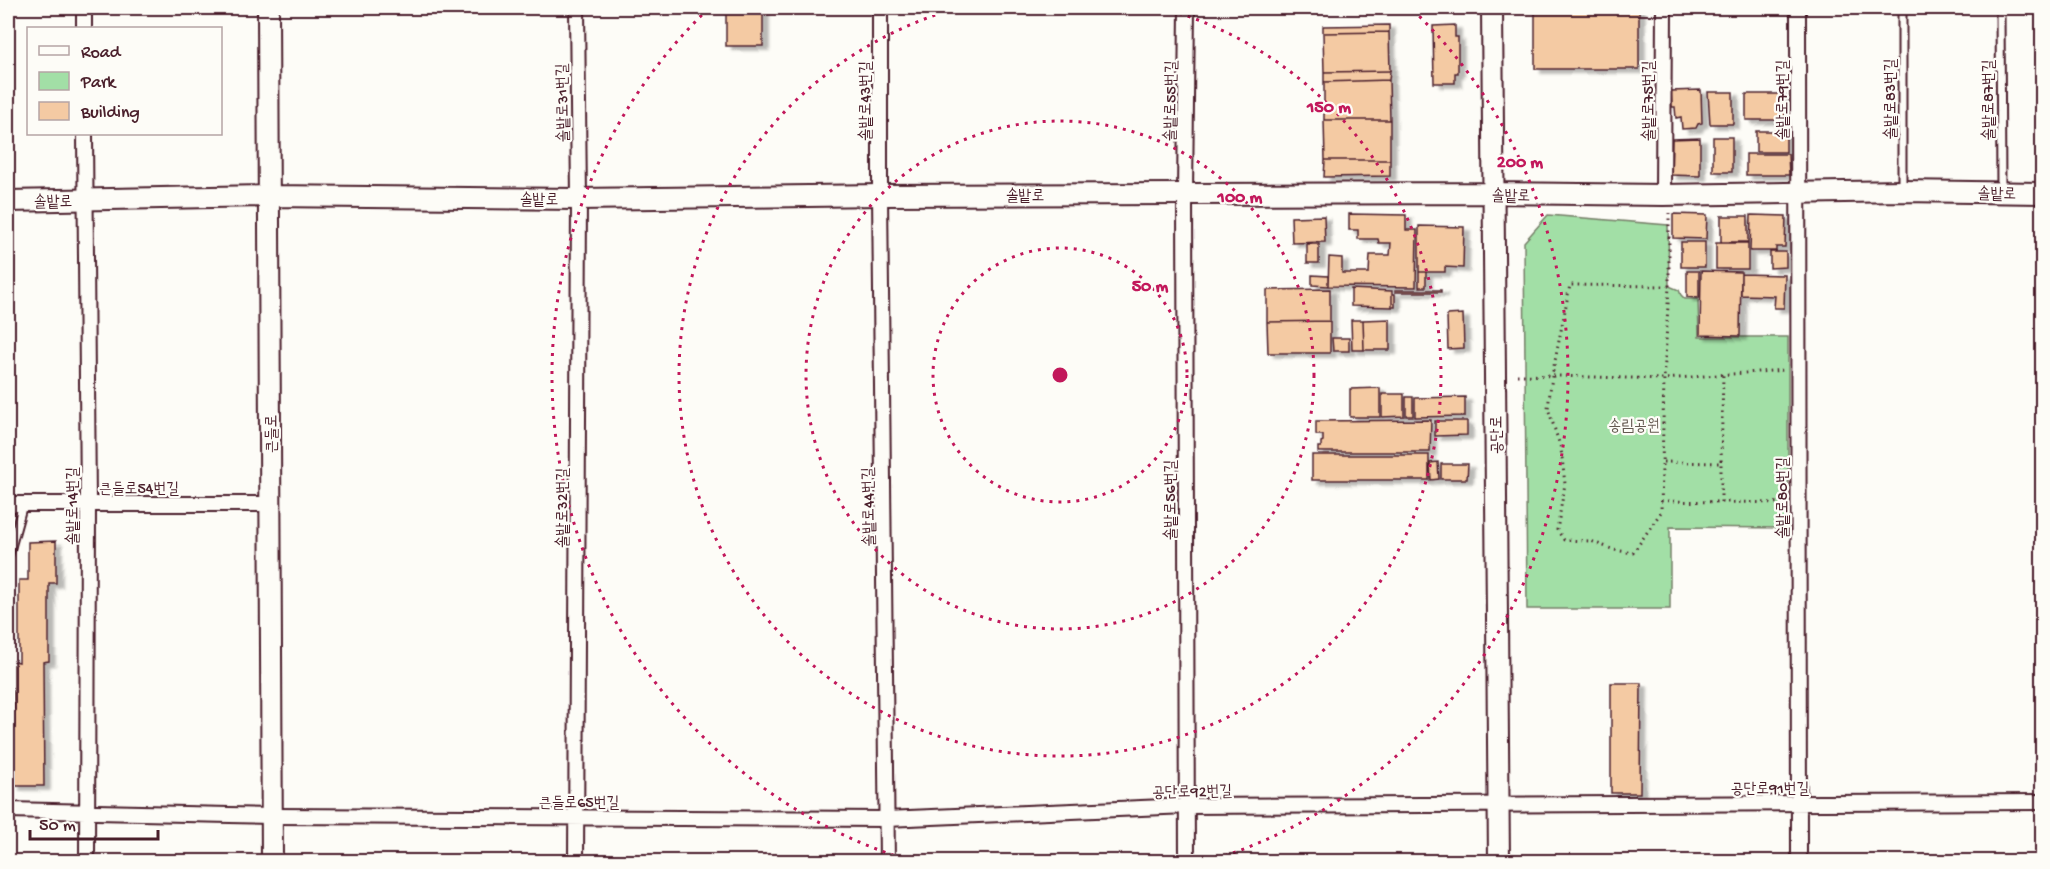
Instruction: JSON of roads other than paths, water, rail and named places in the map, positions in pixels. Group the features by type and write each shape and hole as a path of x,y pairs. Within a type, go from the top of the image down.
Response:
{"street":[{"path":"84,8 84,27"},
{"name":"큰들로","path":"268,8 272,861"},
{"name":"솔밭로31번길","path":"577,8 579,199"},
{"name":"솔밭로43번길","path":"880,8 880,195"},
{"name":"솔밭로55번길","path":"1185,194 1187,8"},
{"name":"공단로","path":"1492,8 1499,861"},
{"name":"솔밭로75번길","path":"1664,8 1666,195"},
{"name":"솔밭로79번길","path":"1797,193 1798,8"},
{"name":"솔밭로14번길","path":"85,135 88,504 87,861"},
{"name":"솔밭로","path":"8,201 269,196 579,199 880,195 1493,193 1666,195 1902,191 2043,193"},
{"name":"솔밭로80번길","path":"1797,193 1799,861"},
{"name":"솔밭로56번길","path":"1185,194 1187,861"},
{"name":"솔밭로44번길","path":"880,195 887,861"},
{"name":"솔밭로32번길","path":"576,861 579,199"},
{"name":"큰들로54번길","path":"8,504 270,504"},
{"name":"공단로91번길","path":"1498,804 2043,802"},
{"name":"공단로92번길","path":"886,819 1187,806 1498,804"},
{"name":"큰들로65번길","path":"8,810 272,816 886,819"}],"lane":[{"name":"솔밭로83번길","path":"1902,8 1902,191"},
{"name":"솔밭로87번길","path":"2000,8 2001,192"},
{"path":"8,558 23,504"}],"park label":[{"name":"송림공원","path":"1634,424"}]}
